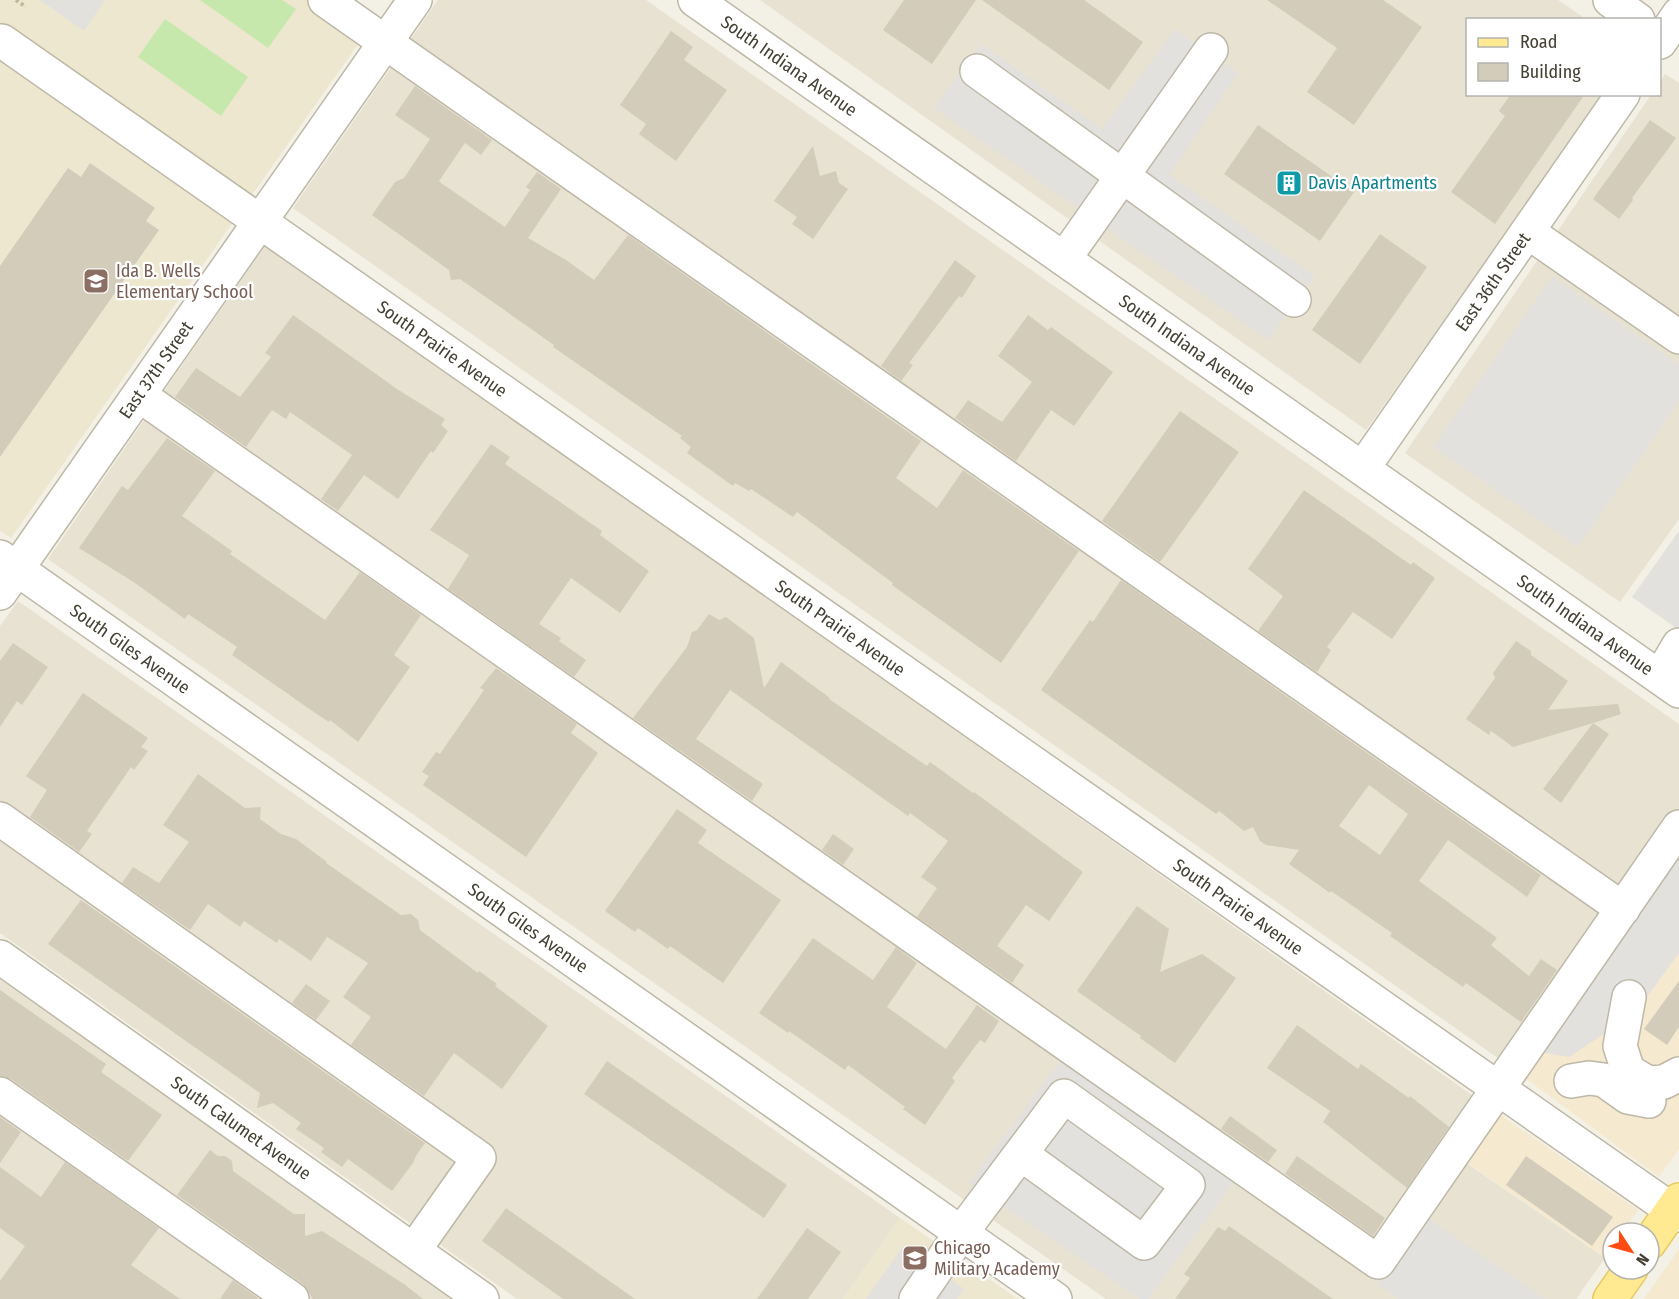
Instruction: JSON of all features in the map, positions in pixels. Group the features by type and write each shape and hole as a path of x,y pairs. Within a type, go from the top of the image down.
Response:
{"main road":[{"path":"1661,1228 1677,1209"},
{"path":"1610,1299 1623,1281"}],"street":[{"path":"325,0 1623,909"},
{"name":"East 37th Street","path":"6,573 139,395 416,0"},
{"name":"South Indiana Avenue","path":"695,0 1669,684"},
{"path":"1610,0 1639,18"},
{"name":"South Prairie Avenue","path":"2,41 1498,1088 1677,1209"},
{"path":"1064,259 1211,50"},
{"path":"977,71 1294,300"},
{"name":"East 36th Street","path":"1363,468 1622,96"},
{"path":"1528,232 1679,337"},
{"path":"139,395 1378,1262 1679,827"},
{"name":"South Giles Avenue","path":"6,573 1055,1299"},
{"path":"1669,684 1679,645"},
{"path":"0,819 478,1158 414,1250"},
{"name":"South Calumet Avenue","path":"0,957 483,1299"},
{"path":"1629,997 1620,1046 1628,1071 1648,1083 1664,1082 1679,1074"},
{"path":"1622,1031 1637,1049 1659,1063 1675,1066 1679,1064"},
{"path":"1571,1081 1589,1077 1604,1080 1628,1097 1652,1101 1674,1096 1679,1089"},
{"path":"0,1094 292,1299"},
{"path":"916,1299 962,1233 1064,1096 1188,1185 1144,1243 1021,1154"}],"path":[{"path":"16,0 26,7"}],"shaded area":[{"name":"Ida B. Wells Elementary School","path":"0,0 325,0 368,30 11,538 0,531"},
{"path":"40,0 105,0 84,31"},
{"path":"438,0 646,0 1679,724 1679,827 1512,1068 293,208"},
{"path":"760,0 1558,0 1585,18 1466,18 1466,96 1603,96 1366,430"},
{"path":"1175,29 1238,73 1169,175 1315,276 1268,340 934,108 981,44 1102,129"},
{"path":"1665,74 1679,83 1679,519 1620,602 1405,453 1650,96 1661,96 1661,80"},
{"path":"266,244 1486,1105 1453,1154 1601,1255 1601,1264 1576,1299 1106,1299 48,559"},
{"path":"1552,277 1679,365 1679,401 1578,547 1433,447"},
{"path":"1679,531 1679,630 1632,597"},
{"path":"18,601 900,1218 843,1299 517,1299 0,933 0,626"},
{"path":"1679,827 1679,1149 1659,1177 1512,1068"},
{"path":"1679,852 1679,953 1635,1013 1569,1057 1539,1052"},
{"path":"0,976 459,1299 0,1299"},
{"path":"1062,1059 1235,1180 1148,1299 1140,1299 969,1183"},
{"path":"1486,1105 1638,1210 1630,1221 1601,1221 1601,1255 1453,1153"},
{"path":"1425,1216 1545,1299 1399,1299 1378,1284"},
{"name":"Chicago Military Academy","path":"900,1218 1018,1299 843,1299"},
{"path":"903,1246 964,1289 957,1299 866,1299"},
{"path":"1679,1249 1679,1299 1644,1299 1657,1281 1661,1281 1661,1275"}],"green space":[{"path":"200,0 282,0 296,9 268,48"},
{"path":"165,19 248,77 221,116 138,57"}],"building":[{"path":"904,0 976,0 932,64 883,30"},
{"path":"982,0 1084,0 1143,42 1109,90"},
{"path":"1267,0 1383,0 1422,27 1354,125 1307,92 1337,48"},
{"path":"671,31 693,47 684,60 727,90 676,161 639,134 646,124 620,105"},
{"path":"415,86 492,140 481,155 465,143 439,181 441,183 505,227 530,190 526,187 537,172 561,189 528,238 566,260 594,280 628,235 921,441 896,478 937,508 963,470 1079,551 1001,663 892,585 893,583 797,512 793,517 751,489 749,491 735,483 733,486 687,453 691,447 680,438 682,436 553,347 554,345 460,279 451,280 449,270 372,215 395,182 404,178 430,139 395,115"},
{"path":"1510,96 1584,96 1495,224 1451,192 1505,116 1499,111"},
{"path":"1650,120 1676,138 1619,219 1593,199"},
{"name":"Davis Apartments","path":"1258,125 1354,192 1320,241 1224,174"},
{"path":"813,146 820,176 836,171 839,183 848,189 813,239 792,224 797,217 774,201"},
{"path":"90,163 155,208 146,221 159,230 0,457 0,266 68,168 81,177"},
{"name":"Davis Apartments","path":"1380,234 1427,267 1360,364 1312,330"},
{"path":"955,260 976,276 962,298 959,296 909,363 913,365 901,381 881,366"},
{"path":"293,315 397,389 445,419 441,425 448,431 433,453 431,451 398,499 364,475 338,511 321,499 352,455 290,412 286,419 272,410 246,447 175,397 196,368 240,397 271,357 265,353"},
{"path":"1028,315 1048,330 1051,327 1113,372 1074,426 1051,410 1016,461 955,418 968,400 1002,422 1032,382 998,356"},
{"path":"1180,411 1239,452 1160,562 1102,521"},
{"path":"167,438 215,471 182,516 232,551 230,554 325,620 360,572 421,615 394,655 410,667 358,742 330,720 329,722 232,655 237,647 188,614 185,619 135,583 79,548 122,486 128,490"},
{"path":"491,444 510,457 505,464 602,531 600,535 649,571 620,613 571,578 539,624 561,638 559,641 586,660 574,677 448,589 469,555 430,530"},
{"path":"1304,490 1411,565 1413,562 1435,578 1392,639 1353,612 1327,647 1331,650 1317,672 1258,631 1283,596 1248,569"},
{"path":"1121,580 1541,875 1527,897 1448,840 1419,881 1497,938 1491,945 1529,976 1541,959 1557,970 1521,1022 1466,983 1463,987 1390,936 1392,933 1289,864 1299,850 1266,845 1260,841 1253,827 1244,831 1219,811 1216,814 1041,690 1090,620 1093,622","holes":["1369,785 1408,814 1380,855 1339,826"]},
{"path":"709,614 719,620 726,617 754,638 764,688 781,662 829,699 927,766 930,762 974,792 1083,872 1049,921 1026,905 997,946 1024,965 1012,983 917,917 937,888 921,877 948,841 910,813 908,816 730,690 696,739 763,784 752,801 633,718 687,647 692,632 697,630"},
{"path":"1516,641 1531,651 1531,655 1568,681 1548,710 1618,704 1621,714 1513,747 1491,731 1489,735 1466,719 1495,678 1493,673"},
{"path":"13,643 48,667 22,705 17,701 0,727 0,661"},
{"path":"496,668 577,724 571,733 598,753 526,857 423,785 429,776 422,772 436,752 440,754 484,690 480,688"},
{"path":"83,693 148,738 141,747 148,751 134,770 131,767 87,831 92,834 79,852 30,817 47,790 26,776"},
{"path":"1593,723 1609,734 1561,803 1543,789"},
{"path":"198,774 245,808 261,807 260,819 281,834 296,839 326,863 401,915 411,914 418,920 420,930 478,973 479,971 497,984 495,986 548,1026 502,1089 454,1053 424,1096 351,1045 371,1017 343,997 368,963 327,937 311,961 279,939 277,943 244,921 240,927 208,904 190,930 122,883 133,867 159,883 189,842 163,825"},
{"path":"677,809 707,830 698,843 781,900 723,983 670,946 668,949 638,928 635,932 605,911"},
{"path":"833,834 854,849 843,865 822,850"},
{"path":"81,900 425,1143 392,1191 348,1159 342,1167 321,1152 324,1148 296,1129 301,1123 273,1103 257,1108 260,1093 48,944"},
{"path":"1137,906 1169,929 1160,972 1202,954 1236,978 1175,1063 1077,991"},
{"path":"813,938 873,980 896,947 917,963 887,1007 946,1049 977,1005 999,1021 985,1043 980,1040 952,1078 955,1081 925,1125 903,1109 905,1107 848,1065 845,1070 759,1013"},
{"path":"1679,981 1679,1027 1667,1045 1644,1029"},
{"path":"306,984 330,1001 316,1020 292,1003"},
{"path":"0,990 106,1064 101,1072 162,1115 128,1161 11,1079 0,1076"},
{"path":"1297,1025 1358,1069 1361,1064 1409,1098 1410,1096 1449,1127 1407,1188 1323,1122 1330,1111 1267,1068"},
{"path":"607,1061 787,1185 764,1218 584,1094"},
{"path":"1230,1116 1277,1150 1268,1162 1221,1129"},
{"path":"0,1117 21,1132 0,1163"},
{"path":"210,1150 232,1161 233,1171 294,1214 305,1214 305,1236 322,1231 404,1284 423,1299 313,1299 303,1284 177,1195"},
{"path":"1297,1156 1385,1218 1373,1236 1285,1174"},
{"path":"1526,1156 1613,1217 1610,1221 1601,1221 1601,1234 1592,1246 1506,1185"},
{"path":"65,1162 159,1228 131,1265 180,1299 0,1299 0,1281 25,1246 0,1228 0,1167 41,1197"},
{"path":"506,1208 635,1299 563,1299 482,1241"},
{"path":"1229,1226 1333,1299 1175,1299 1190,1278 1184,1274 1218,1227 1225,1231"},
{"path":"807,1228 841,1252 808,1299 757,1299"},
{"path":"233,1280 259,1299 220,1299"}],"place":[{"name":"Davis Apartments","path":"1289,183"},
{"name":"Ida B. Wells Elementary School","path":"96,281"},
{"name":"Chicago Military Academy","path":"915,1258"}]}
